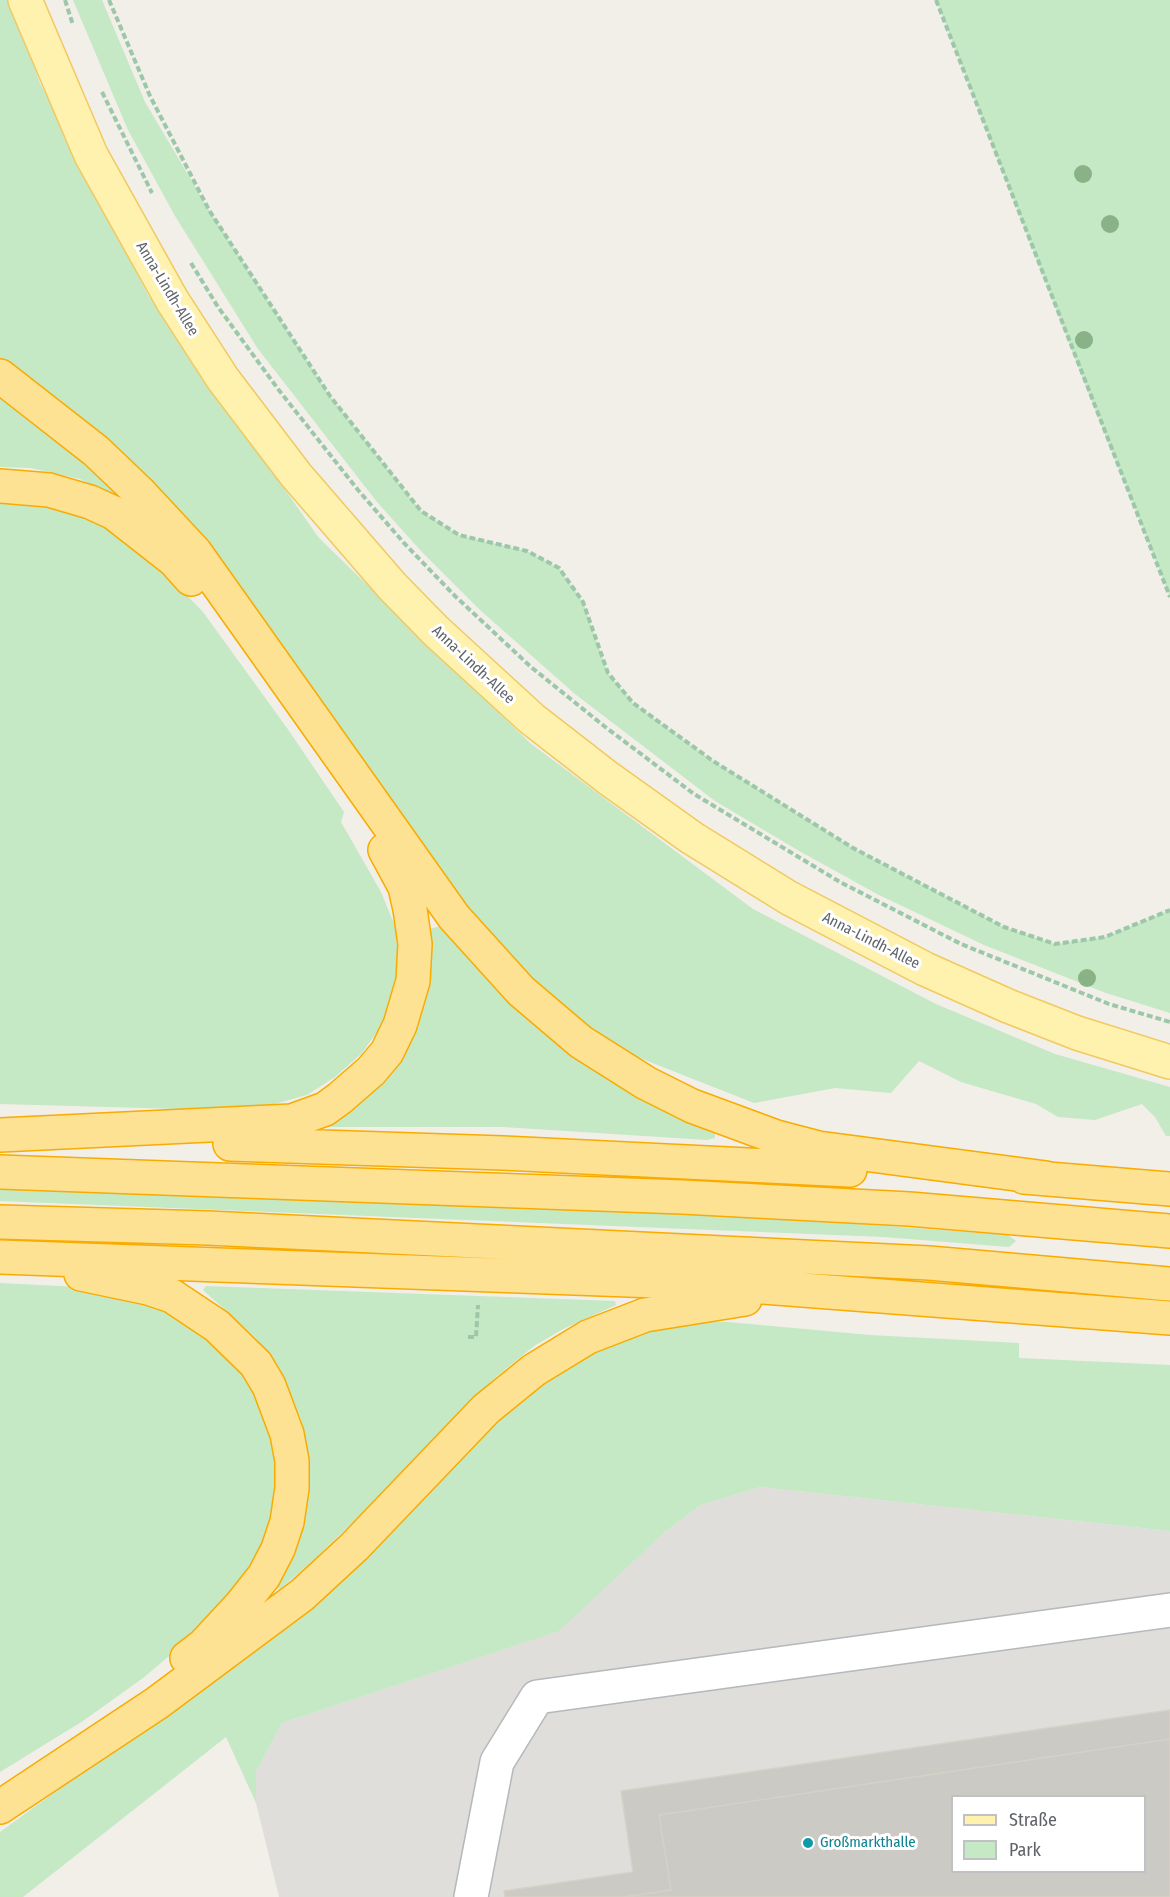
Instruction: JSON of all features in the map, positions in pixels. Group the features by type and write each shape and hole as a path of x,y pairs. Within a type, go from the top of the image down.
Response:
{"highway":[{"path":"0,376 96,451 140,493 195,552 454,917 521,991 581,1042 646,1083 702,1110 776,1137 818,1148 1046,1178 1170,1189"},
{"path":"0,486 49,489 90,502 114,513 174,560 195,583 241,642 389,855 405,887 415,944 413,981 408,1003 387,1052 371,1071 325,1109 292,1121 0,1136"},
{"path":"0,1136 491,1153 1046,1178"},
{"path":"0,1172 718,1198 909,1209 1170,1231"},
{"path":"0,1222 220,1228 929,1263 1170,1284"},
{"path":"0,1258 711,1282 1170,1318"},
{"path":"0,1258 148,1288 172,1296 217,1326 243,1350 269,1386 287,1434 292,1461 287,1522 278,1549 264,1576 241,1605 204,1645 167,1674 0,1784"},
{"path":"0,1807 157,1703 302,1595 354,1547 486,1408 542,1364 588,1337 645,1315 804,1289"}],"main road":[{"name":"Anna-Lindh-Allee","path":"25,0 62,93 91,155 172,300 223,379 296,475 350,539 445,639 532,719 599,772 692,838 789,898 925,969 1008,1006 1077,1033 1170,1062"}],"lane":[{"path":"471,1897 497,1762 537,1697 1170,1610"}],"path":[{"path":"64,0 75,31"},
{"path":"109,0 150,96 209,210 330,396 421,511 459,535 527,551 559,568 583,602 608,673 633,703 713,761 854,848 1004,927 1055,944 1105,937 1170,910"},
{"path":"936,0 1170,597"},
{"path":"101,91 155,199"},
{"path":"188,257 218,307 278,389 358,490 404,543 455,596 531,667 604,726 694,794 840,882 961,944 1108,1005 1170,1022"},
{"path":"468,1337 476,1337 480,1274"}],"shaded area":[{"path":"760,1487 1170,1531 1170,1897 279,1897 256,1803 256,1772 282,1723 558,1631 666,1531 701,1505"}],"green space":[{"path":"0,0 10,0 40,83 148,295 319,538 530,743 753,909 936,1004 1055,1054 1170,1087 1170,1136 1166,1136 1155,1117 1142,1104 1095,1120 1058,1117 1036,1104 961,1082 919,1061 891,1093 835,1088 754,1103 617,1049 570,1014 490,938 148,483 67,407 0,359"},
{"path":"73,0 102,0 145,102 209,210 330,396 421,511 459,535 527,551 559,568 583,602 608,673 633,703 713,761 853,848 1004,927 1055,944 1105,937 1170,910 1170,1013 1106,993 984,945 877,894 801,852 715,801 575,694 480,610 421,551 377,502 258,349 175,216 128,130"},
{"path":"936,0 1170,0 1170,597 1087,389"},
{"path":"0,392 126,498 124,501 80,479 31,468 0,467"},
{"path":"0,502 57,507 102,525 144,551 203,612 287,728 344,812 341,822 381,892 395,926 398,955 395,985 389,1009 378,1031 361,1054 335,1077 307,1095 260,1108 217,1110 0,1104"},
{"path":"441,926 468,958 512,1001 715,1131 715,1138 707,1140 503,1127 324,1127 348,1112 375,1090 401,1058 418,1026 427,994 431,958 426,930"},
{"path":"0,1188 567,1208 793,1219 1008,1235 1016,1241 1009,1247 884,1237 0,1201"},
{"path":"0,1283 80,1287 176,1311 235,1356 267,1409 281,1484 273,1527 247,1571 200,1630 143,1678 83,1721 0,1772"},
{"path":"206,1286 615,1301 616,1305 563,1329 534,1346 497,1376 461,1410 370,1506 309,1564 281,1588 270,1592 288,1561 305,1520 310,1474 301,1419 281,1374 256,1338 203,1290"},
{"path":"693,1322 728,1322 870,1335 1019,1343 1019,1358 1170,1365 1170,1531 760,1487 701,1505 666,1531 559,1631 282,1723 256,1772 256,1803 226,1737 23,1897 0,1897 0,1832 272,1639 318,1599 498,1417 532,1386 622,1336"}],"building":[{"path":"1170,1710 1170,1739 659,1815 671,1890 624,1897 505,1897 504,1891 633,1872 621,1791"},
{"name":"Großmarkthalle","path":"1170,1739 1170,1897 624,1897 671,1890 659,1815"}],"place":[{"name":"Großmarkthalle","path":"808,1843"}]}
